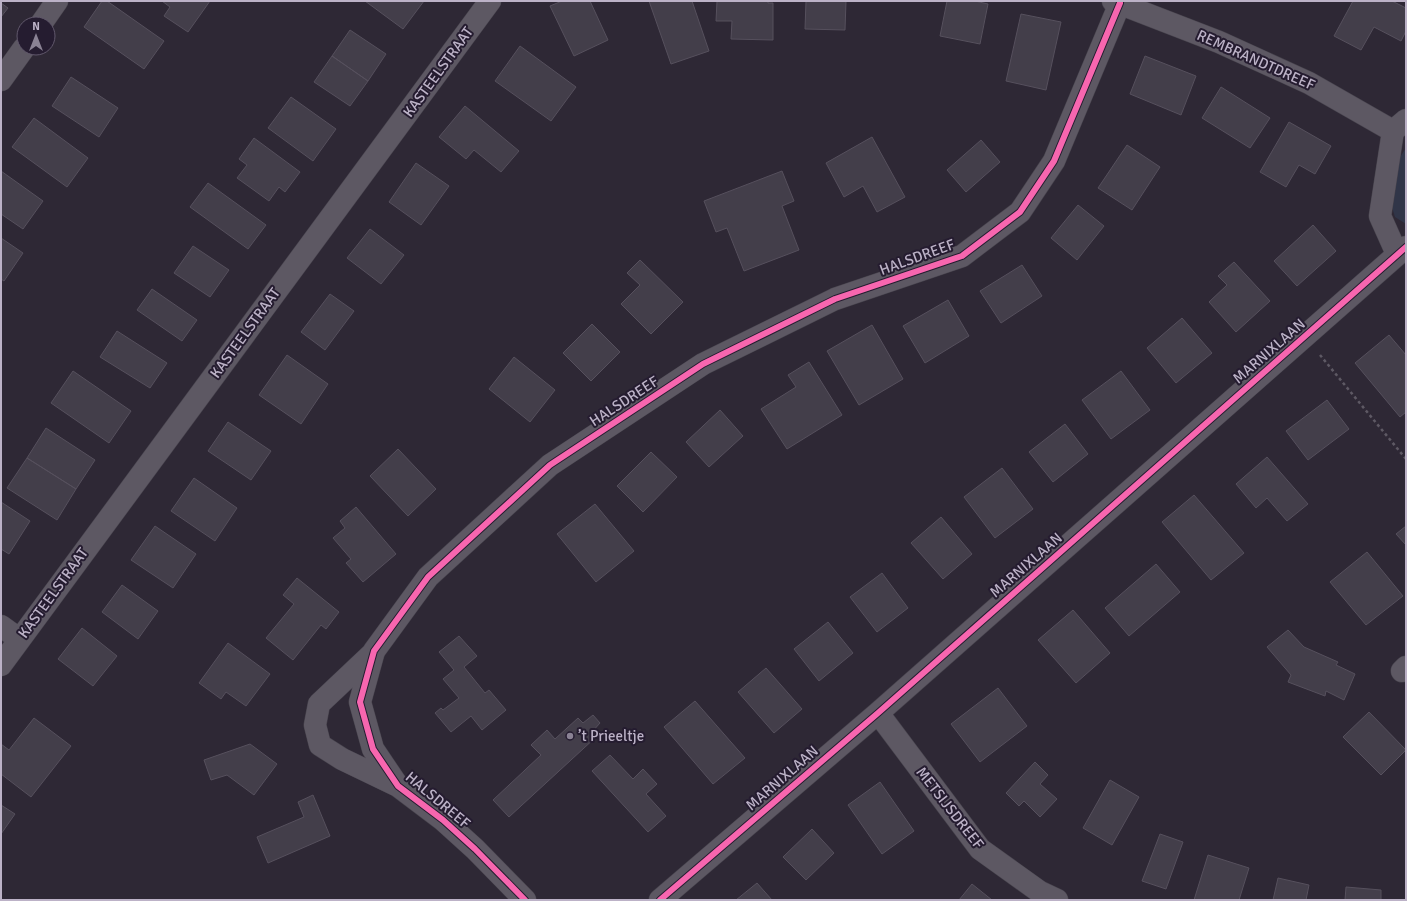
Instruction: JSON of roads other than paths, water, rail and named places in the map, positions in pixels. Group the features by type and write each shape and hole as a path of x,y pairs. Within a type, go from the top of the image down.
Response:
{"street":[{"path":"47,16 57,1"},
{"name":"KASTEELSTRAAT","path":"1,665 490,1"},
{"name":"REMBRANDTDREEF","path":"1116,2 1219,42 1400,125"},
{"name":"HALSDREEF","path":"525,900 475,849 443,820 398,786 342,759 320,745 315,724 319,704 374,651 428,577 550,465 703,364 835,299 962,256 1020,212 1054,161 1116,2"},
{"path":"1,80 18,56"},
{"name":"MARNIXLAAN","path":"660,900 878,713 1402,251 1380,216 1400,125"},
{"path":"1,626 20,639"},
{"name":"HALSDREEF","path":"374,651 360,702 373,749 398,786"},
{"name":"METSIJSDREEF","path":"878,713 980,849 1040,892 1057,900"}],"place":[{"name":"’t Prieeltje","path":"570,736"}]}
